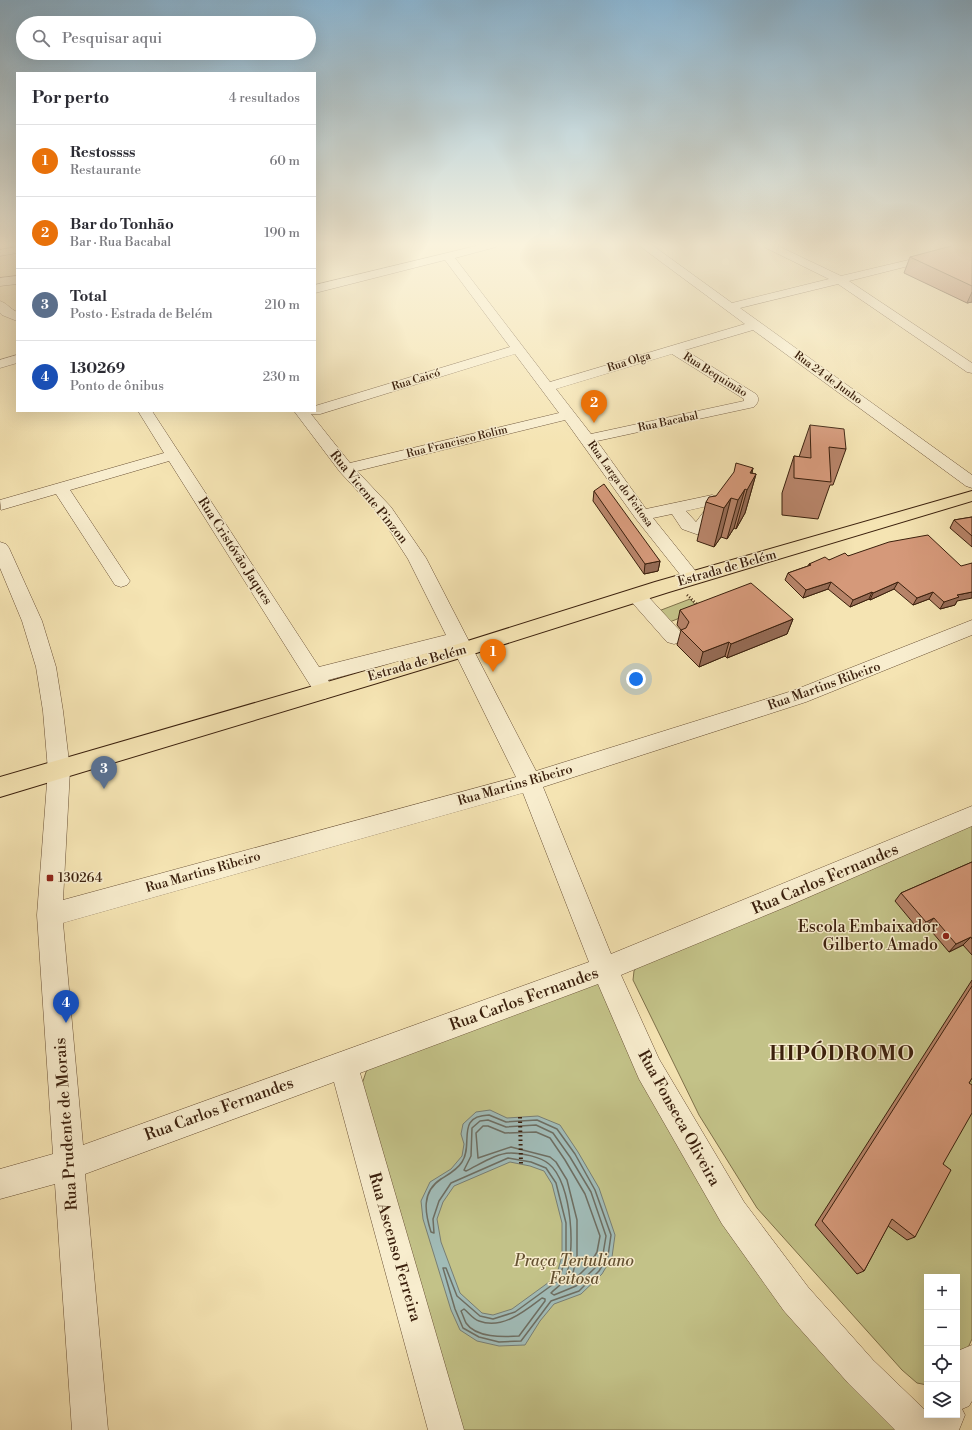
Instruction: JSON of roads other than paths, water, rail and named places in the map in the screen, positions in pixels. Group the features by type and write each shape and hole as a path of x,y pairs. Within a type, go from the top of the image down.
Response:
{"main road":[{"name":"Estrada de Belém","path":"0,787 59,770 320,684 636,595 972,496"}],"street":[{"name":"Rua Larga do Feitosa","path":"490,312 587,439 642,515 684,581"},
{"name":"Rua 24 de Junho","path":"737,312 972,484"},
{"path":"887,312 972,369"},
{"name":"Rua Olga","path":"548,387 756,325"},
{"name":"Rua Caicó","path":"316,410 518,349"},
{"name":"Rua Bequimão","path":"673,349 751,397 752,400 749,404"},
{"path":"0,364 16,359"},
{"name":"Rua Bacabal","path":"587,439 749,404"},
{"name":"Rua Cristóvão Jaques","path":"146,412 320,684"},
{"name":"Rua Vicente Pinzon","path":"308,412 346,469 384,511 417,558 460,644"},
{"name":"Rua Francisco Rolim","path":"346,469 569,415"},
{"path":"1,505 173,455"},
{"path":"60,488 121,581"},
{"path":"642,515 676,508"},
{"name":"Rua Prudente de Morais","path":"0,548 32,621 46,667 59,770 50,915 90,1430"},
{"path":"636,595 674,637"},
{"name":"Rua Martins Ribeiro","path":"50,915 530,782 799,697 972,627"},
{"name":"Rua Fonseca Oliveira","path":"460,644 530,782 605,969 649,1069 733,1213 796,1300 861,1372 920,1430"},
{"name":"Rua Carlos Fernandes","path":"0,1184 69,1165 605,969 780,898 972,816"},
{"name":"Rua Ascenso Ferreira","path":"343,1064 446,1430"},
{"path":"960,1388 972,1362"},
{"path":"940,1430 946,1418"}],"water":[{"path":"490,1110 507,1118 538,1116 560,1125 599,1188 615,1235 612,1257 602,1274 581,1294 554,1304 540,1321 525,1345 499,1346 477,1341 460,1330 451,1310 423,1219 421,1201 430,1182 451,1169 462,1156 464,1144 461,1134 463,1124 476,1112","holes":["510,1162 530,1166 544,1171 552,1184 562,1223 562,1256 556,1277 512,1309 493,1315 482,1313 460,1293 441,1242 437,1219 443,1202 454,1186"]}],"place":[{"name":"Bar do Tonhão","path":"594,423"},
{"name":"Restossss","path":"493,672"},
{"name":"Total","path":"104,789"},
{"name":"130264","path":"50,878"},
{"name":"Escola Embaixador Gilberto Amado","path":"946,936"},
{"name":"130269","path":"66,1023"}],"district":[{"name":"HIPÓDROMO","path":"842,1054"}],"park label":[{"name":"Praça Tertuliano Feitosa","path":"574,1270"}]}
